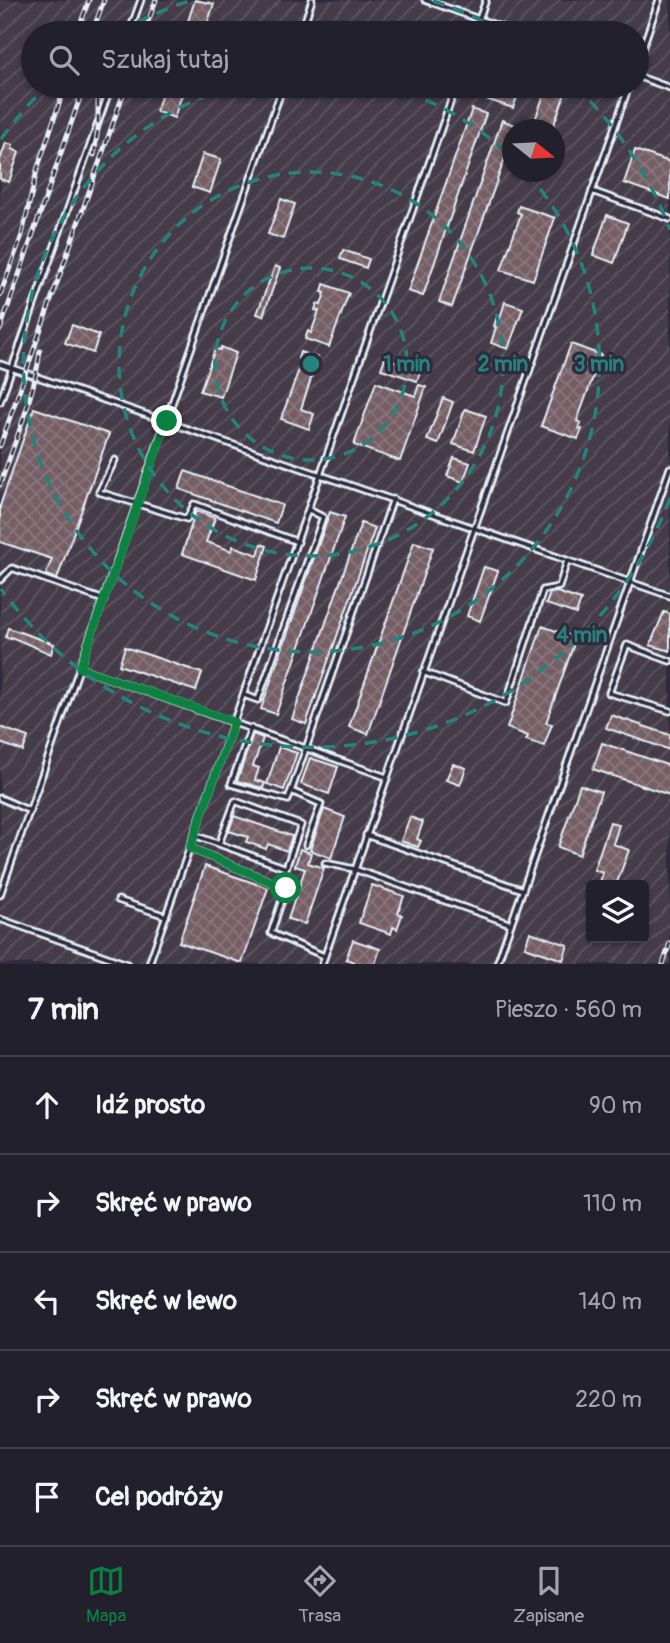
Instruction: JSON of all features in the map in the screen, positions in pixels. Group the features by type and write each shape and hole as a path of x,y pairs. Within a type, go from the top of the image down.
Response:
{"lane":[{"path":"133,21 141,0"},
{"path":"305,21 312,0"},
{"path":"425,0 485,21"},
{"path":"479,19 486,0"},
{"path":"649,29 659,0"},
{"path":"649,80 670,88"},
{"path":"0,402 107,98"},
{"path":"0,895 279,98"},
{"path":"149,964 452,98"},
{"path":"322,964 625,98"},
{"path":"593,191 670,219"},
{"path":"0,364 670,596"},
{"path":"115,460 99,492 187,519 194,504 298,542"},
{"path":"497,964 670,468"},
{"path":"251,728 231,784 288,800 393,499"},
{"path":"244,695 258,700 323,517 309,510"},
{"path":"423,672 506,703 543,590 559,587 568,560"},
{"path":"0,580 12,568 104,600"},
{"path":"670,661 627,645 609,693 670,711"},
{"path":"80,668 386,777"},
{"path":"292,791 321,804 306,845"},
{"path":"0,797 30,811"},
{"path":"194,835 219,844 286,868 301,825 235,801 219,844"},
{"path":"366,835 523,890"},
{"path":"190,848 286,888 271,933 324,957"},
{"path":"325,863 354,869 511,923"},
{"path":"118,900 166,916"},
{"path":"0,919 127,964"}],"shaded area":[{"path":"0,0 670,0 670,964 0,964"}],"building":[{"path":"195,0 214,4 208,21 188,21"},
{"path":"161,98 181,98 174,118 156,111"},
{"path":"483,98 517,98 513,108"},
{"path":"543,98 563,98 556,119 535,119"},
{"path":"472,109 486,114 423,296 408,291"},
{"path":"502,120 502,166 452,307 439,302"},
{"path":"6,143 13,145 12,149 19,152 9,182 0,179 0,160"},
{"path":"635,150 670,162 670,199 624,183"},
{"path":"203,154 221,159 210,193 192,187"},
{"path":"281,199 295,204 283,239 268,234"},
{"path":"519,206 555,218 533,280 501,270 521,214 517,212"},
{"path":"607,215 628,223 614,263 593,255"},
{"path":"343,250 369,259 366,268 340,259"},
{"path":"275,266 280,268 263,316 257,314"},
{"path":"324,284 349,293 329,347 305,339 308,331 311,333 319,311 315,310 317,304 321,305 325,293 322,292"},
{"path":"505,302 523,308 508,349 491,343 497,317 500,318"},
{"path":"72,325 99,335 93,353 65,343"},
{"path":"571,344 601,355 577,421 581,423 579,429 582,429 578,439 541,426"},
{"path":"221,347 236,353 221,397 200,391 215,349 220,350"},
{"path":"300,352 318,358 301,409 314,414 309,429 281,419 302,361 298,359"},
{"path":"385,358 421,370 417,381 381,369"},
{"path":"376,382 415,396 419,385 426,387 400,461 354,445"},
{"path":"443,398 453,402 438,444 427,440"},
{"path":"34,408 109,434 57,579 46,575 52,559 0,542 0,506"},
{"path":"465,409 486,416 474,451 453,444"},
{"path":"454,458 470,463 463,482 447,476"},
{"path":"185,471 282,505 276,523 179,489"},
{"path":"196,511 215,518 206,542 232,551 233,546 258,555 261,544 267,546 256,580 182,554"},
{"path":"330,512 345,517 276,714 261,709"},
{"path":"361,523 375,528 306,724 292,719"},
{"path":"414,542 433,548 368,734 349,727"},
{"path":"484,567 498,571 480,621 467,616"},
{"path":"557,592 581,600 576,614 546,604 550,593"},
{"path":"664,612 670,614 670,651 650,645"},
{"path":"542,626 576,638 546,723 552,724 544,746 526,740 528,736 507,728"},
{"path":"8,628 54,644 51,654 5,637"},
{"path":"125,647 202,673 196,691 119,665"},
{"path":"611,715 670,735 670,750 606,728"},
{"path":"0,727 28,737 23,751 0,743"},
{"path":"253,734 263,738 253,766 259,768 255,780 265,783 263,788 237,781"},
{"path":"602,743 670,766 670,795 593,769"},
{"path":"279,747 297,753 284,790 267,784"},
{"path":"310,758 338,767 329,794 301,784"},
{"path":"453,764 466,768 460,785 446,780"},
{"path":"580,785 601,792 579,855 558,847"},
{"path":"324,809 345,817 331,858 310,850"},
{"path":"234,816 292,836 287,851 268,844 266,849 246,842 248,837 229,831"},
{"path":"410,817 423,822 417,839 421,841 418,847 401,841"},
{"path":"610,822 619,825 613,844 629,850 618,880 601,880 603,873 594,870"},
{"path":"300,849 311,853 308,863 324,868 305,924 288,919 305,869 295,866"},
{"path":"205,866 268,888 242,963 179,942"},
{"path":"372,885 404,896 398,913 402,915 397,929 393,927 391,934 359,923"},
{"path":"530,932 568,945 563,960 525,947"},
{"path":"353,940 380,949 375,964 353,964 354,962 346,959"}],"railway":[{"path":"81,21 89,0"},
{"path":"96,21 104,0"},
{"path":"148,21 156,0"},
{"path":"0,295 22,235 37,170 61,98"},
{"path":"0,330 80,98"},
{"path":"94,155 98,129 98,98"},
{"path":"0,446 122,98"},
{"path":"0,485 29,402 40,351"},
{"path":"663,964 670,943"}],"route":[{"path":"167,421 80,668 234,722 190,848 286,888"}]}
